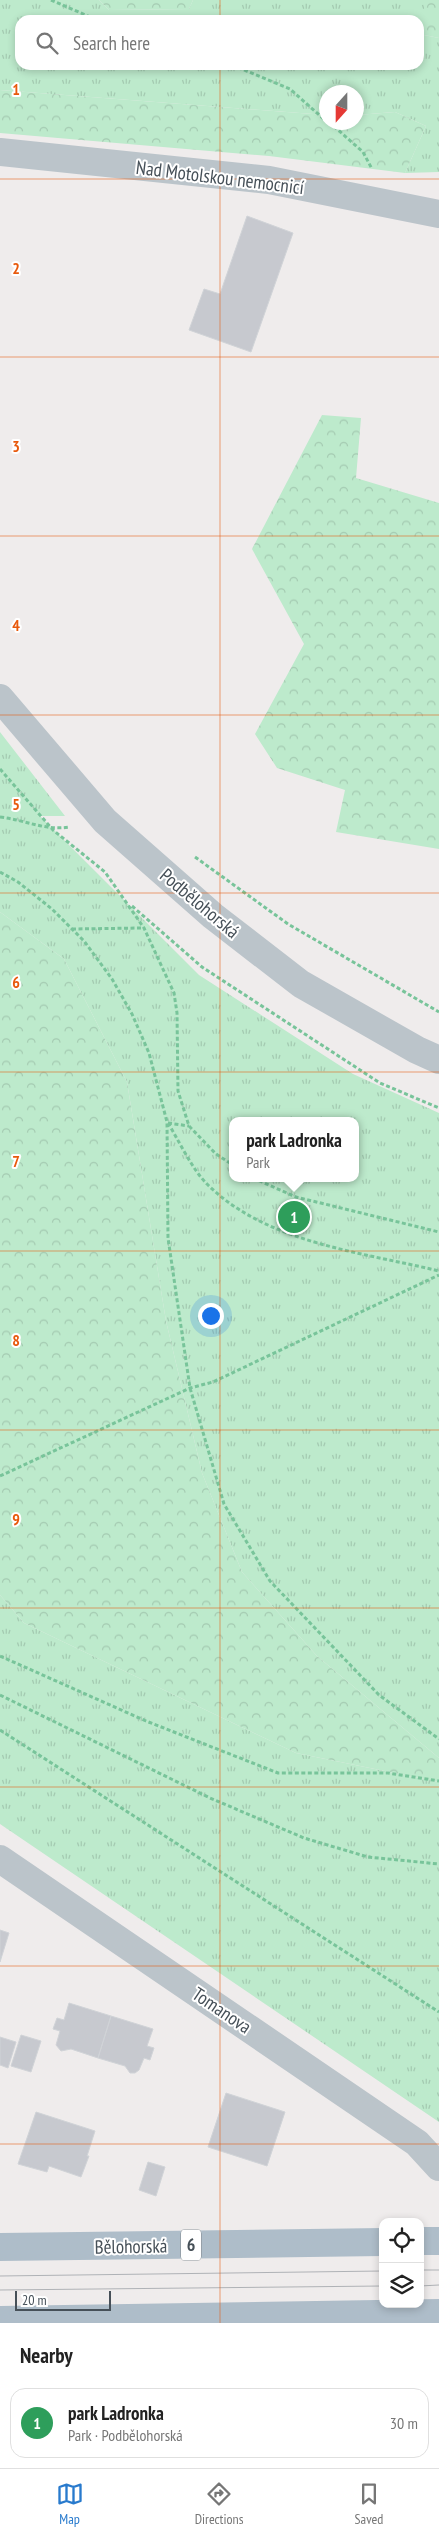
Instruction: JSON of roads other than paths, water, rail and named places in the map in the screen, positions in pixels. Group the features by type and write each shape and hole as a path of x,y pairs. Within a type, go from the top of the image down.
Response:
{"main road":[{"path":"424,2241 439,2241"},
{"name":"Bělohorská","path":"0,2248 379,2242"},
{"path":"0,2320 439,2313"}],"street":[{"name":"Nad Motolskou nemocnicí","path":"0,152 269,180 439,214"},
{"name":"Podbělohorská","path":"0,698 105,821 213,916 301,984 417,1050 439,1060"},
{"name":"Tomanova","path":"0,1859 417,2143 439,2167"}],"tram line":[{"path":"424,2270 439,2270"},
{"path":"0,2276 379,2271"},
{"path":"424,2286 439,2285"},
{"path":"0,2290 379,2286"}],"place":[{"name":"park Ladronka","path":"294,1217"}]}
